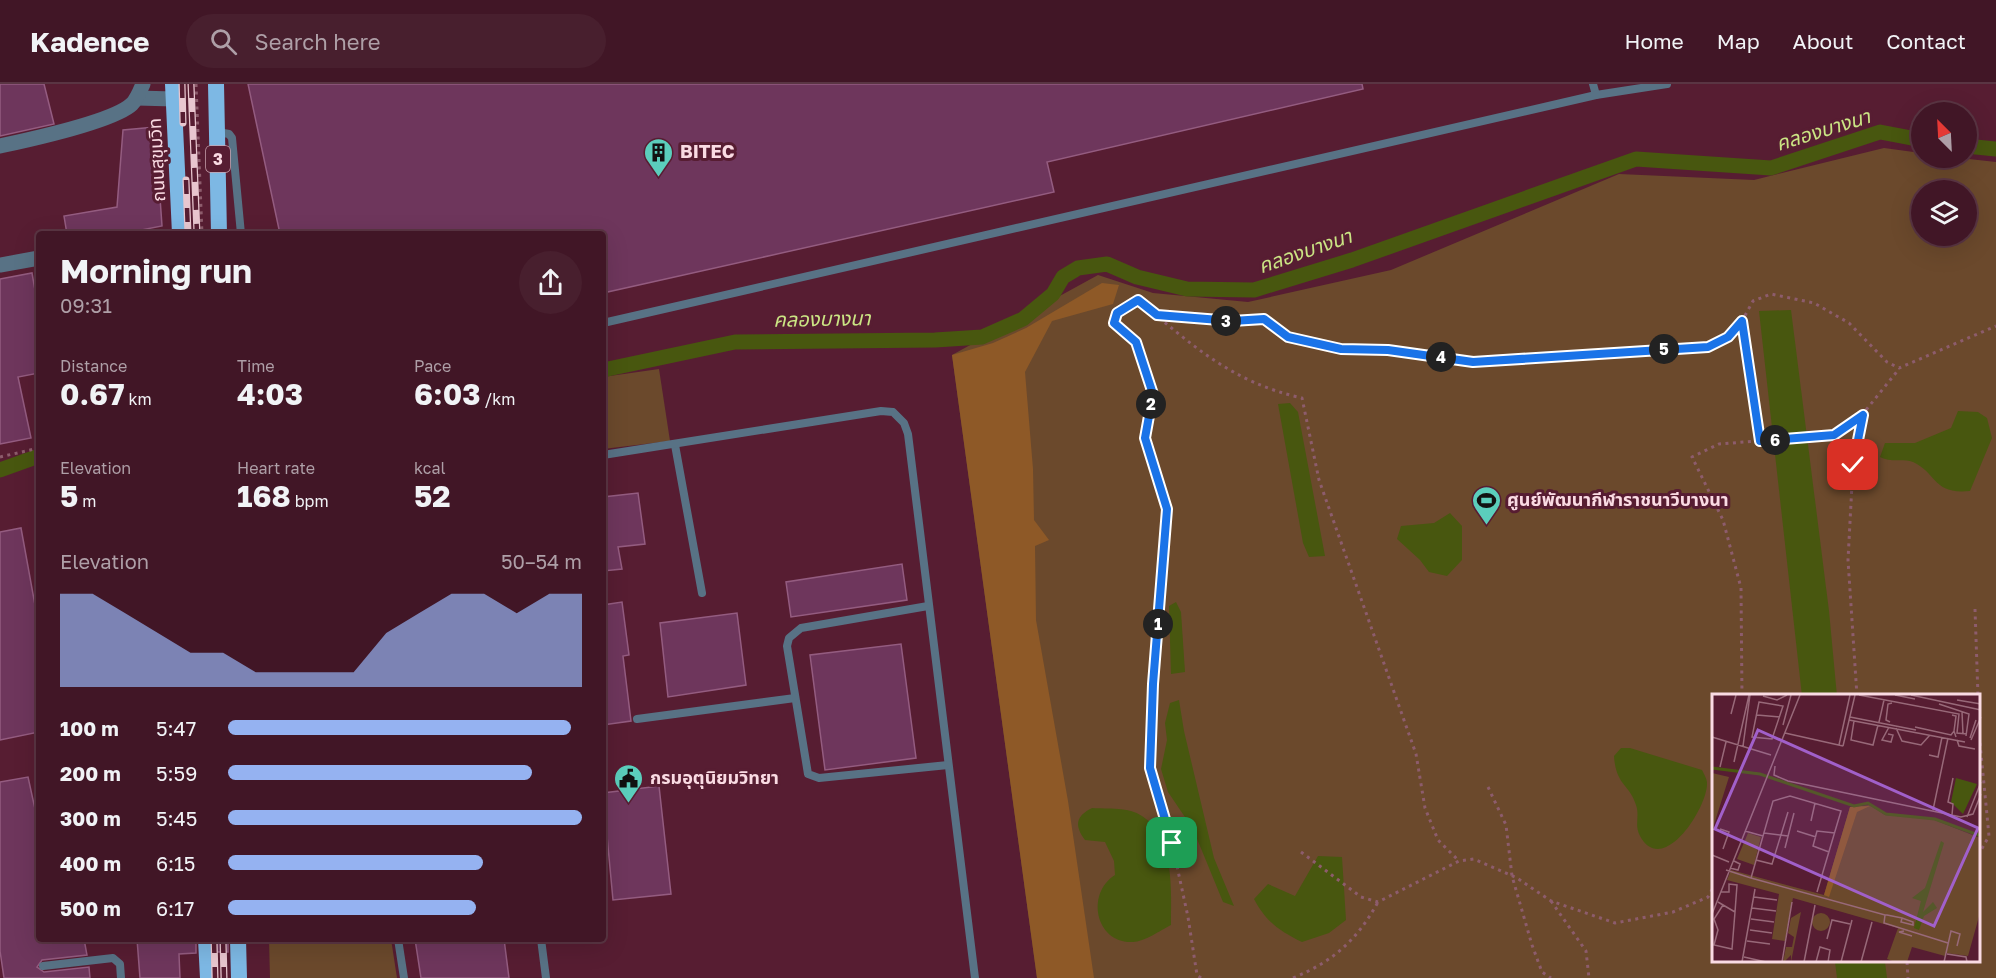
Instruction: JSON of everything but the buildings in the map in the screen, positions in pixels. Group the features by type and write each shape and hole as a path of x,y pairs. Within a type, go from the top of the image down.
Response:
{"highway":[{"name":"3","path":"216,84 219,231"},
{"name":"ถนนสุขุมวิท","path":"174,92 176,231"},
{"path":"206,942 208,978"},
{"path":"238,942 239,978"}],"street":[{"path":"0,146 58,133 116,113 130,106 140,91 174,92"},
{"path":"0,265 36,259"}],"lane":[{"path":"1593,84 1596,95"},
{"path":"606,322 1596,95 1667,84"},
{"path":"218,132 229,134 232,138 241,231"},
{"path":"606,455 893,412 904,423 908,434 975,978"},
{"path":"675,445 702,593"},
{"path":"928,606 801,628 794,633 788,646 805,769 813,777 948,765"},
{"path":"637,719 795,698"},
{"path":"398,942 404,978"},
{"path":"541,942 546,978"},
{"path":"43,966 113,958 119,962 121,978"}],"path":[{"path":"196,84 202,231"},
{"path":"1157,315 1232,321 1264,319 1288,337 1341,349 1388,350 1473,362 1708,347 1728,337 1742,321 1753,301 1771,294 1814,303 1849,323 1887,362 1899,368"},
{"path":"1201,978 1197,975 1188,917 1172,843 1150,768 1153,684 1167,509 1145,438 1153,394 1136,342 1114,323 1117,313 1138,300 1238,377 1271,391 1302,398 1319,480 1416,754 1425,808 1438,840 1459,861"},
{"path":"1742,321 1760,441"},
{"path":"1743,694 1741,588 1723,520 1692,457 1719,444 1834,435 1863,415 1899,368 1996,326"},
{"path":"1857,694 1848,560 1853,465 1863,415"},
{"path":"0,457 36,449"},
{"path":"1975,609 1978,694"},
{"path":"1981,753 1989,836 1981,850"},
{"path":"1488,787 1506,825 1512,876 1542,972 1551,978"},
{"path":"1302,852 1361,897 1378,902"},
{"path":"1293,978 1344,950 1367,921 1378,902 1459,861 1474,859 1512,876 1551,901 1615,923 1673,912 1708,897 1712,890"},
{"path":"1551,901 1586,951 1590,978"},
{"path":"1907,963 1908,978"}],"shaded area":[{"name":"ศูนย์พัฒนากีฬาราชนาวีบางนา","path":"1884,148 1911,152 1911,168 1977,168 1977,160 1996,162 1996,978 1037,978 952,355 1098,275 1153,293 1248,302 1391,270 1619,174 1754,180"},
{"path":"1102,283 1119,285 1113,304 1052,321 1025,372 1033,469 1034,520 1049,540 1035,546 1036,620 1068,801 1094,978 1037,978 952,355 993,343 1026,328"},
{"path":"1791,310 1829,611 1837,694 1802,694 1759,311"},
{"path":"659,369 670,441 606,449 606,377"},
{"path":"1290,403 1298,412 1325,556 1309,557 1303,543 1278,404"},
{"path":"1958,411 1978,412 1987,418 1992,438 1970,491 1949,490 1913,462 1880,457 1885,443 1915,443 1951,428"},
{"path":"1450,513 1462,526 1462,560 1447,576 1429,572 1420,560 1397,539 1401,526 1434,523"},
{"path":"1176,602 1181,612 1185,672 1171,674 1169,606"},
{"path":"1179,700 1184,731 1214,858 1234,906 1223,902 1193,829 1168,792 1161,769 1167,740 1165,723 1170,703"},
{"path":"1621,748 1630,748 1702,770 1707,783 1700,807 1692,821 1672,844 1660,849 1650,847 1640,836 1637,828 1636,805 1615,766 1614,756"},
{"path":"1092,808 1131,811 1153,825 1166,851 1169,866 1171,925 1142,940 1133,942 1120,940 1110,935 1103,927 1098,905 1100,894 1106,883 1115,875 1114,861 1105,842 1085,840 1079,830 1078,821"},
{"path":"1318,856 1342,857 1346,920 1329,933 1302,942 1274,925 1263,914 1254,899 1268,884 1295,896"},
{"path":"269,942 391,942 397,978 270,978"},
{"path":"1835,963 1885,963 1887,978 1837,978"}],"waterway":[{"name":"คลองบางนา","path":"606,369 735,342 935,340 982,337 1023,319 1053,294 1063,277 1078,268 1107,264 1137,277 1187,289 1254,290 1352,260 1636,159 1771,168 1880,132 1911,138"},
{"name":"คลองบางนา","path":"1977,147 1996,149"},
{"name":"คลองบางนา","path":"0,470 36,457"}],"railway":[{"path":"182,84 183,123"},
{"path":"191,84 197,231"},
{"path":"186,180 188,231"},
{"path":"214,942 215,978"},
{"path":"223,942 224,978"}],"place":[{"name":"BITEC","path":"659,178"},
{"name":"ศูนย์พัฒนากีฬาราชนาวีบางนา","path":"1486,526"},
{"name":"กรมอุตุนิยมวิทยา","path":"629,804"}],"route":[{"path":"1172,843 1150,768 1153,684 1167,509 1145,438 1153,394 1136,342 1114,323 1117,313 1138,300 1157,315 1232,321 1264,319 1288,337 1341,349 1388,350 1473,362 1593,352 1708,347 1728,337 1742,321 1760,441 1834,435 1863,415 1853,465"}]}
